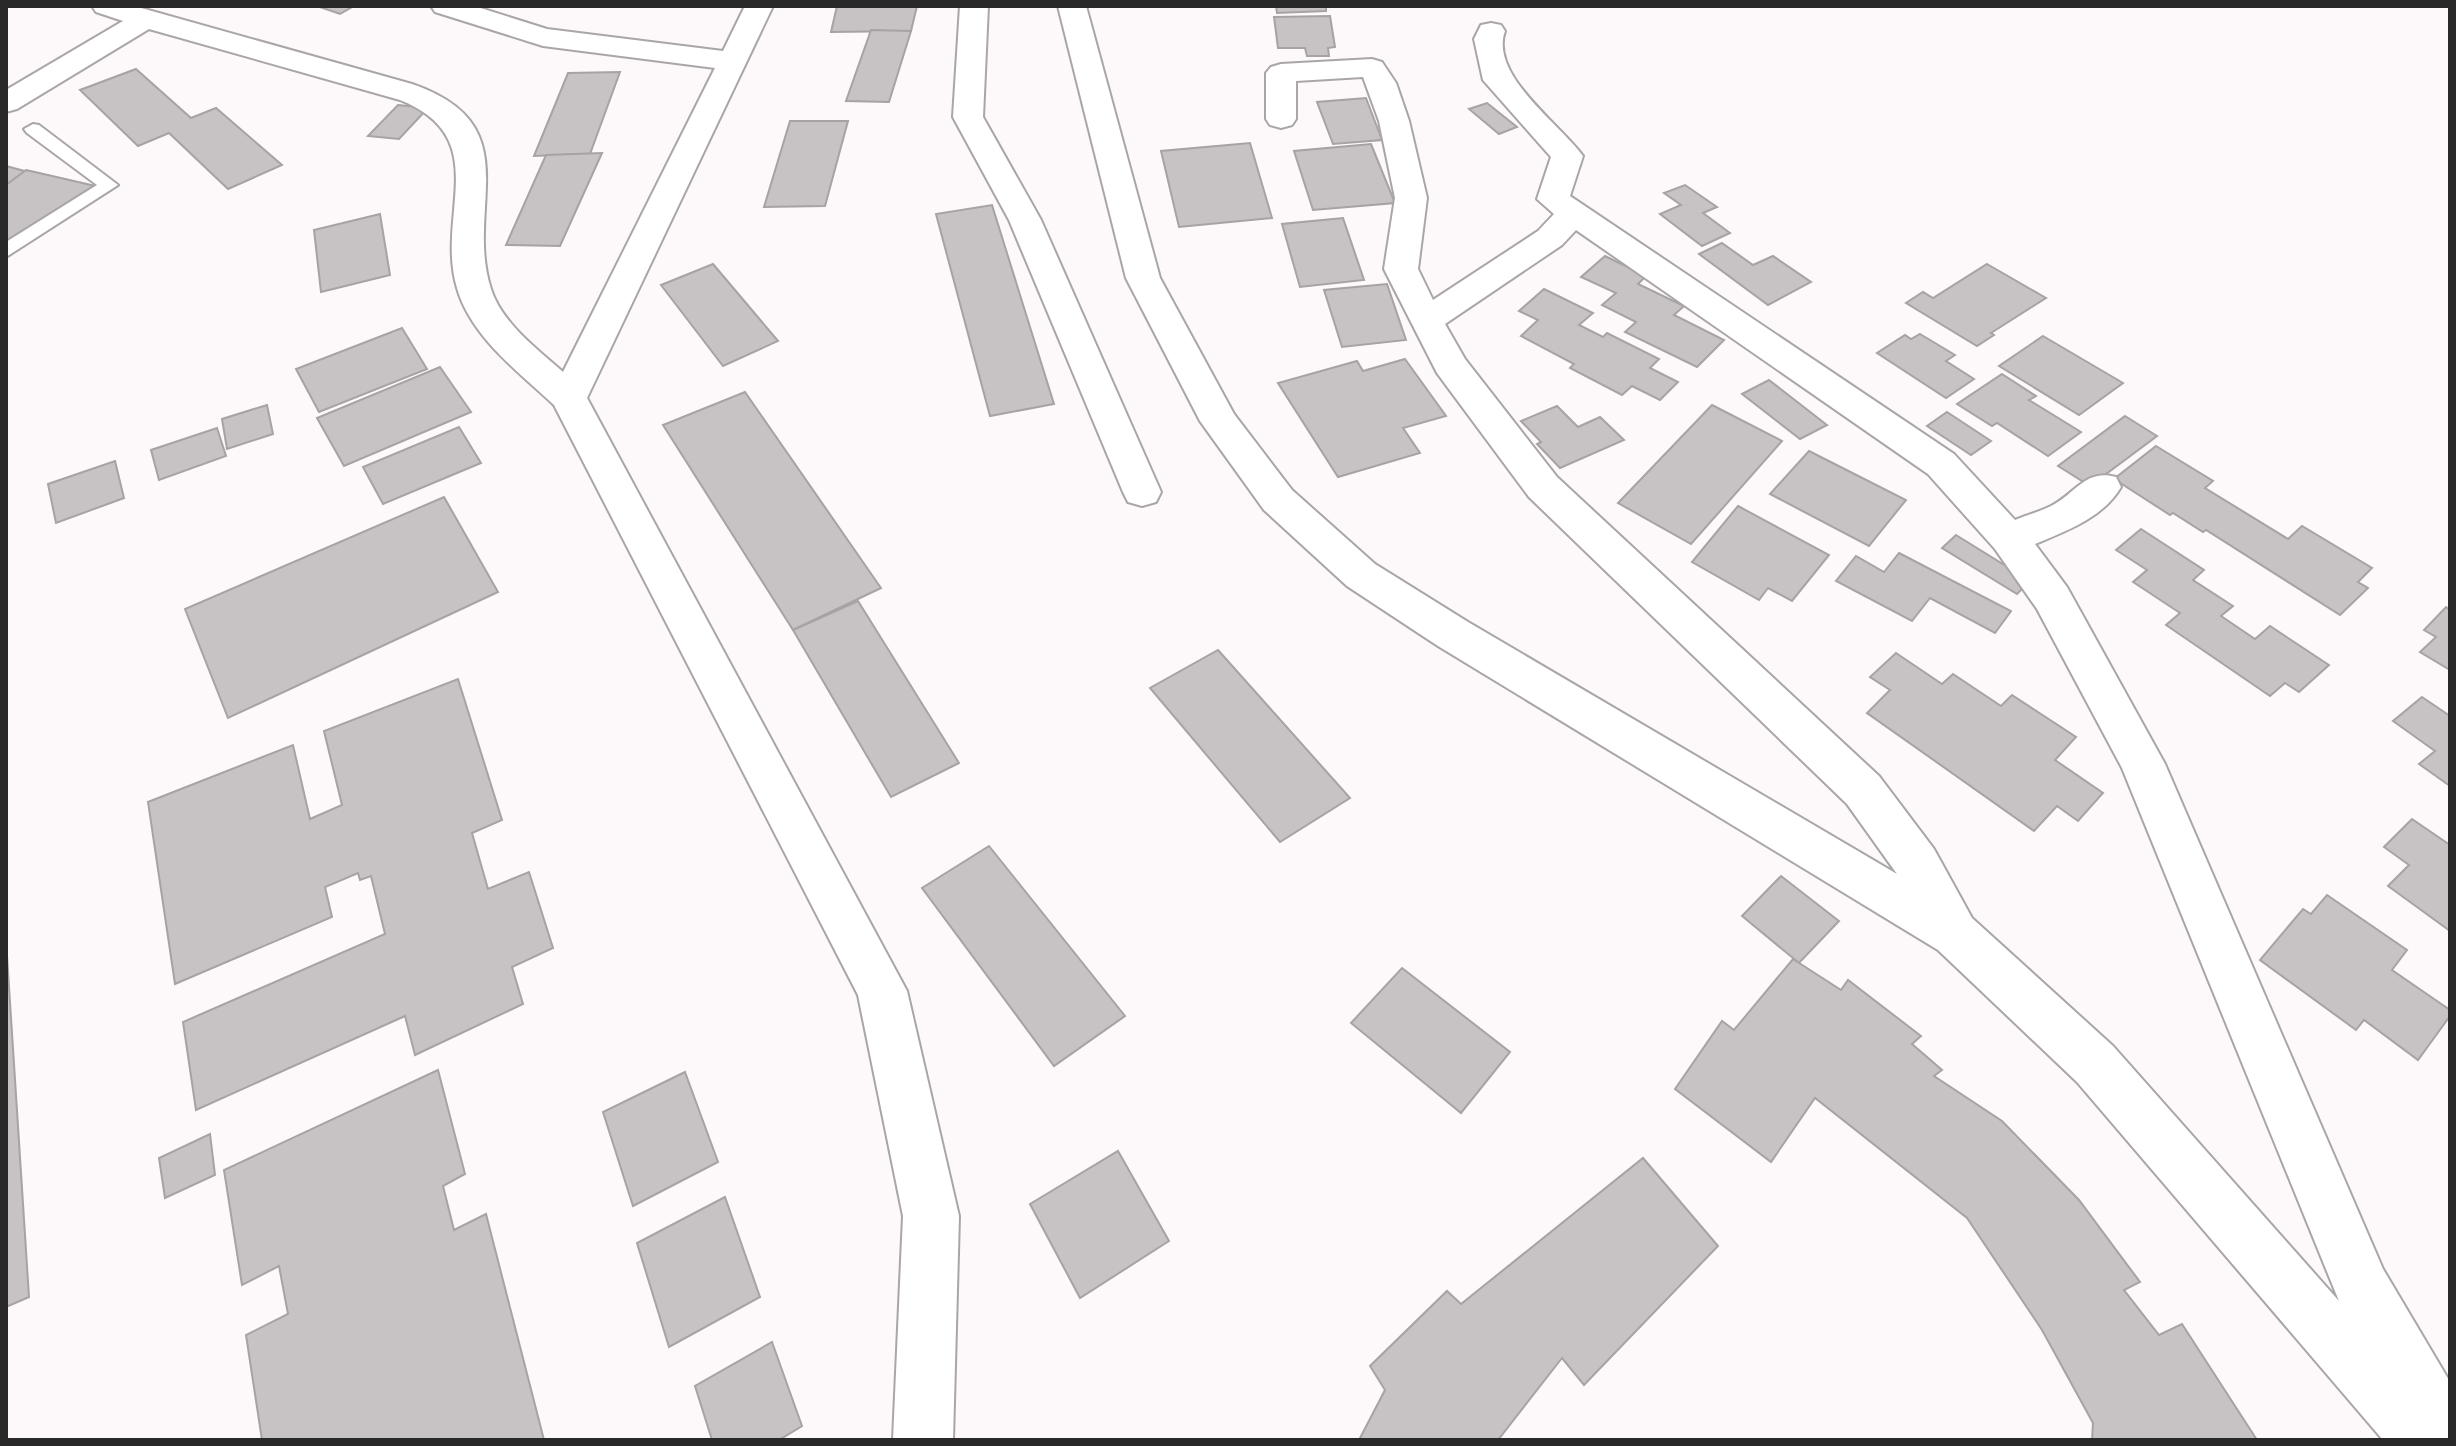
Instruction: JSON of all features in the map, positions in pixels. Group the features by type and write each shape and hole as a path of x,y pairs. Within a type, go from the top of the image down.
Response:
{"street":[{"path":"106,6 308,62 425,100 448,115 464,134 472,156 467,229 473,288 489,320 569,398 882,991 931,1216 923,1440"},
{"path":"445,6 543,37 731,61"},
{"path":"569,398 759,6"},
{"path":"974,6 968,117 1025,220 1142,492"},
{"path":"1072,6 1143,278 1219,421 1278,500 1361,575 1453,634 1955,934 2095,1064 2423,1440"},
{"path":"6,103 145,19"},
{"path":"1491,31 1488,39 1498,80 1567,156 1553,199 1941,464 2009,539 2052,598 2143,764 2363,1289 2450,1440"},
{"path":"1281,119 1281,73 1372,68 1381,83 1394,121 1411,198 1401,269 1450,365 1543,487 1863,790 1917,864 1955,934"},
{"path":"1426,321 1550,238 1574,213"},
{"path":"2009,539 2067,515 2102,487"}],"lane":[{"path":"6,251 109,185 33,129"}],"building":[{"path":"317,6 354,6 340,14"},
{"path":"837,6 917,6 911,31 831,32"},
{"path":"1276,6 1326,6 1326,11 1277,13"},
{"path":"1330,16 1335,47 1328,48 1329,56 1307,56 1305,48 1278,48 1274,17"},
{"path":"871,30 911,31 889,102 846,101"},
{"path":"136,69 191,118 216,108 282,165 228,189 169,133 138,146 80,90"},
{"path":"620,72 590,154 534,156 568,73"},
{"path":"1366,98 1382,140 1333,144 1317,102"},
{"path":"1487,103 1517,127 1499,134 1469,109"},
{"path":"398,105 428,108 399,139 368,136"},
{"path":"790,121 848,121 825,206 764,207"},
{"path":"1250,143 1272,218 1179,227 1161,151"},
{"path":"1371,144 1395,203 1313,210 1294,151"},
{"path":"602,153 560,246 506,245 546,155"},
{"path":"6,166 28,172 6,187"},
{"path":"26,170 100,187 6,257 6,185"},
{"path":"1685,185 1717,207 1703,213 1730,233 1702,246 1660,214 1681,205 1664,193"},
{"path":"992,205 1054,404 990,416 936,214"},
{"path":"380,214 390,275 321,292 314,230"},
{"path":"1343,218 1364,280 1300,287 1282,224"},
{"path":"1722,243 1753,265 1773,256 1811,282 1768,305 1699,254"},
{"path":"1605,256 1646,276 1638,284 1684,306 1674,315 1724,340 1697,367 1625,332 1636,322 1602,305 1616,293 1581,277"},
{"path":"713,264 778,341 723,366 661,285"},
{"path":"1987,264 2046,298 1991,333 1994,335 1977,346 1906,303 1923,292 1933,298"},
{"path":"1387,284 1406,340 1342,347 1324,290"},
{"path":"1544,289 1593,313 1579,325 1603,337 1607,333 1659,359 1650,368 1678,382 1660,400 1632,386 1622,395 1570,368 1574,364 1521,336 1538,320 1519,311"},
{"path":"402,328 427,369 319,412 296,369"},
{"path":"1920,334 1955,355 1946,361 1974,379 1946,398 1877,353 1905,335 1911,339"},
{"path":"2043,336 2123,383 2079,415 1999,366"},
{"path":"1405,359 1446,416 1403,428 1420,453 1338,477 1278,383 1357,361 1363,371"},
{"path":"440,367 471,412 344,466 317,418"},
{"path":"2002,374 2036,396 2029,400 2081,432 2048,456 1997,423 1992,426 1957,404"},
{"path":"1769,380 1827,425 1800,439 1742,394"},
{"path":"745,392 881,588 793,630 663,425"},
{"path":"267,405 273,434 227,449 222,419"},
{"path":"1712,405 1782,441 1691,544 1618,503"},
{"path":"1557,406 1578,427 1600,417 1624,440 1560,468 1521,421"},
{"path":"1947,412 1991,441 1971,455 1927,426"},
{"path":"2125,416 2157,436 2090,486 2058,466"},
{"path":"459,427 481,463 383,504 363,467"},
{"path":"217,428 226,456 159,480 151,450"},
{"path":"2156,446 2213,481 2205,488 2288,539 2302,526 2372,568 2358,582 2368,588 2340,615 2206,530 2203,532 2173,513 2170,515 2114,479"},
{"path":"1809,451 1906,500 1869,546 1770,494"},
{"path":"115,461 124,498 56,523 48,484"},
{"path":"444,497 498,592 228,718 185,609"},
{"path":"1738,506 1829,555 1792,601 1768,588 1759,600 1692,562"},
{"path":"2141,529 2204,570 2193,580 2233,606 2221,616 2255,639 2270,626 2329,665 2299,692 2285,683 2270,696 2166,625 2180,613 2133,582 2147,570 2116,550"},
{"path":"1956,535 2030,581 2017,594 1942,548"},
{"path":"1899,553 2011,611 1995,633 1930,598 1912,621 1836,581 1856,556 1884,572"},
{"path":"858,601 959,763 891,797 793,630"},
{"path":"2446,607 2450,610 2450,670 2420,652 2436,637 2424,630"},
{"path":"1218,650 1350,798 1280,842 1150,688"},
{"path":"1896,653 1942,684 1953,674 2001,706 2012,695 2076,737 2055,760 2103,793 2078,821 2057,806 2034,831 1867,713 1890,690 1870,677"},
{"path":"458,679 502,820 472,833 488,889 529,872 553,948 512,967 523,1004 415,1055 405,1016 196,1110 183,1022 385,934 371,876 360,880 358,873 325,887 332,917 175,984 148,802 293,745 310,819 342,805 324,731"},
{"path":"2422,697 2450,716 2450,786 2419,764 2435,751 2393,721"},
{"path":"2412,819 2450,845 2450,931 2388,886 2409,865 2384,847"},
{"path":"989,846 1125,1016 1054,1066 922,888"},
{"path":"1781,876 1839,921 1799,963 1742,916"},
{"path":"2327,895 2407,950 2392,970 2450,1010 2450,1016 2418,1060 2364,1020 2356,1030 2260,960 2303,909 2311,914"},
{"path":"6,940 29,1297 6,1307"},
{"path":"1793,959 1841,990 1848,980 1921,1036 1912,1044 1942,1070 1934,1076 2002,1121 2079,1200 2140,1282 2124,1290 2159,1335 2182,1324 2257,1440 2092,1440 2093,1423 2042,1330 1967,1218 1815,1098 1771,1162 1675,1089 1722,1021 1734,1030"},
{"path":"1402,968 1510,1052 1461,1113 1351,1023"},
{"path":"438,1070 465,1174 443,1186 454,1230 486,1214 544,1440 262,1440 246,1335 288,1314 279,1266 242,1285 224,1170"},
{"path":"685,1072 718,1162 633,1206 603,1112"},
{"path":"210,1134 215,1175 165,1198 159,1158"},
{"path":"1118,1151 1169,1241 1080,1298 1030,1204"},
{"path":"1643,1158 1718,1246 1584,1385 1562,1358 1498,1440 1359,1440 1385,1390 1370,1366 1447,1291 1461,1304"},
{"path":"725,1197 760,1297 669,1347 637,1243"},
{"path":"772,1342 802,1426 779,1440 712,1440 695,1386"}]}
